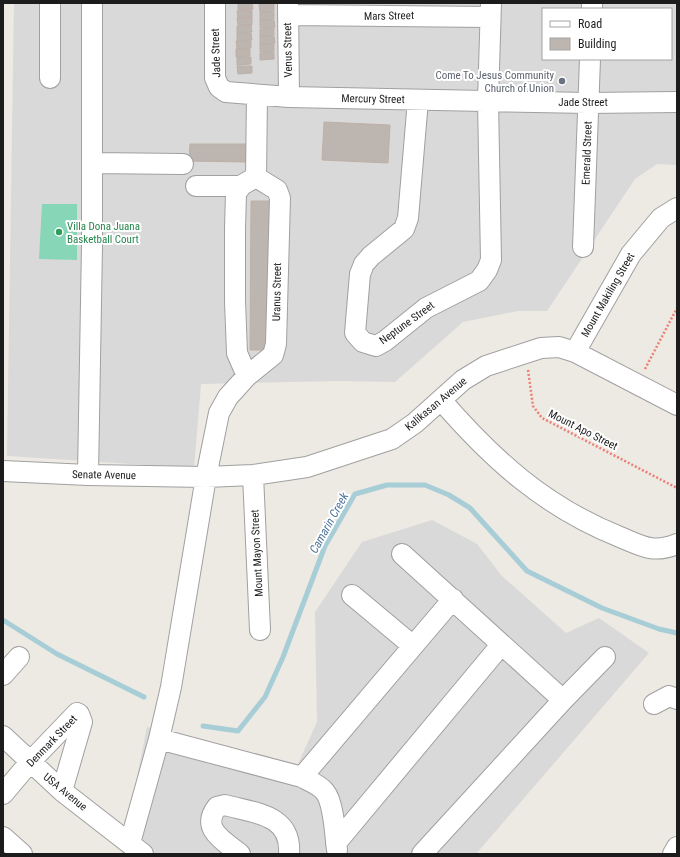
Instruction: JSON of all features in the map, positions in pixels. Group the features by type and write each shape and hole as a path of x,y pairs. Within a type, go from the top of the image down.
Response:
{"street":[{"path":"50,3 50,78"},
{"path":"88,475 92,162 92,3"},
{"name":"Jade Street","path":"215,3 215,78 219,87 226,92 257,95"},
{"name":"Mars Street","path":"288,9 490,10"},
{"name":"Venus Street","path":"288,9 289,97"},
{"name":"Neptune Street","path":"418,100 408,218 404,229 371,256 364,264 360,274 355,333 363,342 376,346 385,341 426,308 479,281 488,270 491,260 488,101 490,10"},
{"name":"Emerald Street","path":"583,247 590,60"},
{"path":"247,376 238,353 235,301 236,193 248,182 257,95"},
{"name":"Mercury Street","path":"257,95 488,101"},
{"name":"Jade Street","path":"488,101 588,103 677,102"},
{"path":"92,162 183,164"},
{"path":"196,186 248,182"},
{"name":"Uranus Street","path":"136,848 171,687 218,413 228,397 247,376 273,355 276,344 280,198 277,190 248,182"},
{"name":"Mount Makiling Street","path":"575,352 631,254 661,218 677,208"},
{"name":"Kalikasan Avenue","path":"206,477 253,475 307,466 392,439 415,423 463,380 486,366 541,348 559,347 575,352 638,383 677,406"},
{"path":"441,400 490,454 540,494 592,526 648,548 664,549 677,544"},
{"name":"Senate Avenue","path":"3,471 88,475 206,477"},
{"name":"Mount Mayon Street","path":"253,475 260,630"},
{"path":"402,554 563,700"},
{"path":"352,595 413,646"},
{"path":"302,777 453,599"},
{"path":"336,848 502,646"},
{"path":"3,675 19,657"},
{"path":"422,854 563,700 605,658"},
{"path":"654,704 669,696 677,699"},
{"name":"Denmark Street","path":"3,794 30,762 77,713 79,714 82,722 62,791"},
{"path":"160,732 302,777 325,791 330,800 336,848"},
{"name":"USA Avenue","path":"3,736 62,791 136,848"},
{"path":"240,854 212,830 210,822 211,814 217,807 225,806 272,818 280,824 285,831 289,854"},
{"path":"3,838 22,854"},
{"path":"673,854 677,847"}],"path":[{"path":"638,383 677,308"},
{"name":"Mount Apo Street","path":"525,353 533,406 542,418 677,488"}],"shaded area":[{"path":"14,3 677,3 677,165 657,164 635,179 547,311 518,311 463,322 395,382 339,381 201,384 194,468 7,456"},
{"path":"432,520 477,544 502,576 566,633 599,618 649,653 476,854 122,854 147,727 298,764 317,722 315,612 362,542"}],"green space":[{"name":"Villa Dona Juana Basketball Court","path":"42,204 77,204 77,260 39,259"}],"building":[{"path":"238,3 252,3 253,9 238,10"},
{"path":"259,4 274,4 274,11 260,12"},
{"path":"252,10 252,17 238,18 237,11"},
{"path":"260,12 274,12 274,19 260,20"},
{"path":"252,17 252,25 238,25 237,18"},
{"path":"260,20 274,20 275,27 260,28"},
{"path":"251,25 252,32 237,33 237,26"},
{"path":"274,28 274,35 260,36 260,29"},
{"path":"237,33 251,33 252,40 237,41"},
{"path":"260,36 274,36 275,43 260,44"},
{"path":"236,41 251,41 251,48 237,49"},
{"path":"260,44 274,44 274,51 260,52"},
{"path":"236,49 250,49 250,56 236,57"},
{"path":"274,52 274,59 260,60 260,53"},
{"path":"237,57 251,57 251,64 237,65"},
{"path":"237,66 252,66 252,73 238,74"},
{"path":"324,122 390,125 388,163 322,160"},
{"path":"190,144 246,144 246,162 189,161"},
{"path":"251,201 271,201 269,350 250,350"}],"waterway":[{"name":"Camarin Creek","path":"203,726 238,731 265,697 283,657 325,546 355,494 387,485 425,485 449,495 470,508 527,571 602,608 659,629 677,633"},
{"name":"Camarin Creek","path":"3,620 57,654 144,697"}],"place":[{"name":"Come To Jesus Community Church of Union","path":"562,81"},
{"name":"Villa Dona Juana Basketball Court","path":"59,232"}]}
